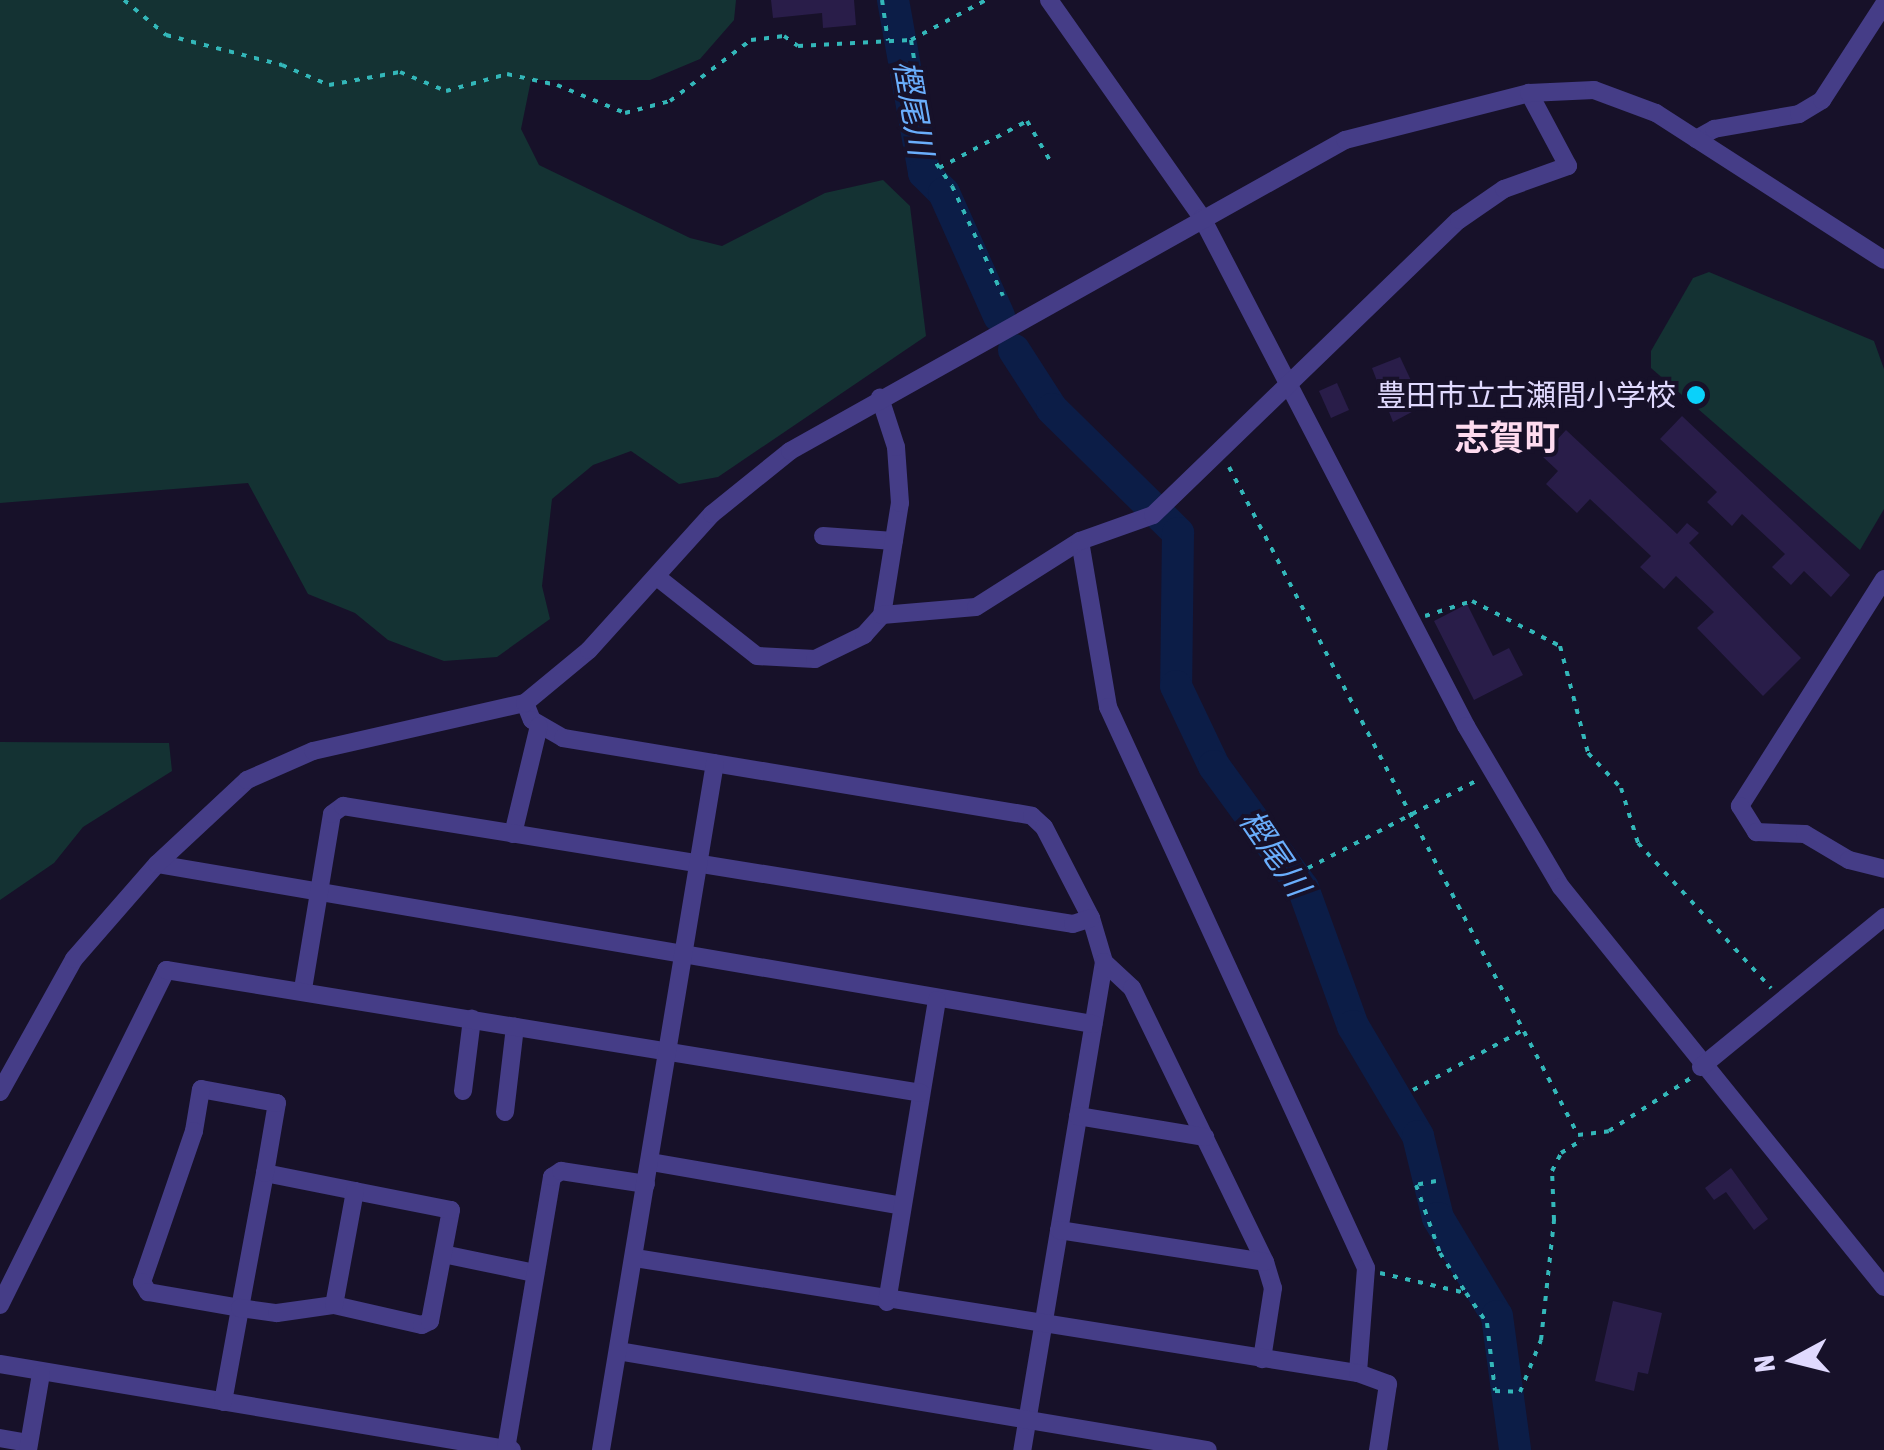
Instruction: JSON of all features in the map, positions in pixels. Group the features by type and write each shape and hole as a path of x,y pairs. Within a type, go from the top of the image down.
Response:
{"street":[{"path":"1049,0 1202,218 1492,774 1587,924 1884,1287"},
{"path":"1696,139 1714,130 1799,114 1822,100 1884,4"},
{"path":"0,1092 74,959 156,864 232,792 276,764 525,704 567,672 738,490 880,398 1344,140 1529,93 1566,88 1626,98 1884,260"},
{"path":"882,614 976,606 1080,542 1160,510 1470,211 1517,182 1568,166 1529,93"},
{"path":"656,577 758,656 786,662 842,651 882,614 900,503 896,447 880,398"},
{"path":"823,536 894,542"},
{"path":"1080,542 1108,707 1366,1268 1358,1373"},
{"path":"1884,578 1740,806 1756,832 1805,834 1849,860 1884,869"},
{"path":"525,704 540,726 562,738 1032,816 1091,918 1104,962 1022,1450"},
{"path":"513,834 540,726"},
{"path":"601,1450 716,763"},
{"path":"303,990 332,814 343,806 1074,924 1091,918"},
{"path":"156,864 319,896 1093,1024"},
{"path":"1701,1067 1884,918"},
{"path":"1104,962 1132,988 1265,1262 1273,1288 1262,1359"},
{"path":"0,1306 166,970 921,1093"},
{"path":"887,1302 936,1000"},
{"path":"463,1091 472,1019"},
{"path":"505,1112 515,1026"},
{"path":"223,1402 240,1308 265,1174 273,1097 202,1089 194,1131 142,1282 148,1292 240,1308 288,1314 334,1305 427,1324 442,1254 447,1207 265,1174"},
{"path":"1078,1116 1205,1138"},
{"path":"651,1162 902,1206"},
{"path":"0,1364 223,1402 409,1442 509,1450 535,1273 556,1174 646,1184"},
{"path":"334,1305 355,1191"},
{"path":"1059,1230 1265,1262"},
{"path":"442,1254 535,1273"},
{"path":"635,1258 887,1302 1358,1373 1388,1384 1378,1450"},
{"path":"618,1351 1208,1450"},
{"path":"0,1438 28,1446 41,1374"}],"path":[{"path":"124,0 166,35 282,64 330,85 400,72 438,91 507,74 558,85 626,113 670,102 751,40 784,36 798,46 911,40 986,0"},
{"path":"882,0 888,42"},
{"path":"911,40 925,140 1003,296"},
{"path":"939,168 1028,122 1052,164"},
{"path":"1220,448 1583,1139"},
{"path":"1412,622 1472,600 1560,646 1588,753 1621,788 1638,843 1782,1001"},
{"path":"1308,868 1492,774"},
{"path":"1413,1090 1523,1030"},
{"path":"1436,1181 1416,1185 1440,1253 1486,1323 1494,1391 1515,1394 1528,1379 1541,1340 1554,1220 1552,1171 1561,1153 1583,1139 1609,1132 1701,1067"},
{"path":"1366,1268 1429,1290 1466,1293"}],"green space":[{"path":"0,0 736,0 734,20 700,59 650,80 531,80 521,129 539,165 690,238 722,246 825,193 883,180 910,206 926,336 718,477 679,484 631,451 593,465 552,499 542,586 550,619 497,657 444,661 388,640 355,613 308,594 248,483 0,503"},
{"path":"1709,272 1874,341 1884,369 1884,509 1860,550 1651,368 1651,351 1693,278"},
{"path":"0,742 169,743 172,771 83,827 54,863 0,900"}],"building":[{"path":"771,0 854,0 856,25 823,28 822,13 773,18"},
{"path":"1400,357 1423,406 1393,422 1372,368"},
{"path":"1337,383 1349,410 1331,418 1319,391"},
{"path":"1682,416 1850,575 1831,597 1804,571 1791,585 1772,567 1785,554 1742,514 1732,526 1707,502 1717,492 1660,439"},
{"path":"1566,430 1677,534 1687,523 1699,533 1689,543 1801,658 1763,696 1697,628 1714,612 1676,576 1664,589 1640,567 1651,556 1590,499 1577,513 1546,484 1558,471 1542,456"},
{"path":"1467,604 1493,656 1509,648 1523,675 1474,700 1434,621"},
{"path":"1731,1168 1768,1219 1754,1230 1726,1192 1714,1200 1705,1188"},
{"path":"1613,1301 1662,1313 1648,1374 1638,1372 1634,1391 1595,1381"}],"waterway":[{"name":"樫尾川","path":"893,0 924,173 944,193 999,316"},
{"name":"樫尾川","path":"1014,350 1052,409 1178,533 1176,686 1214,766 1303,888 1353,1026 1418,1136 1438,1218 1497,1316 1515,1450"}],"place":[{"name":"豊田市立古瀬間小学校","path":"1696,395"}],"district":[{"name":"志賀町","path":"1507,437"}]}
